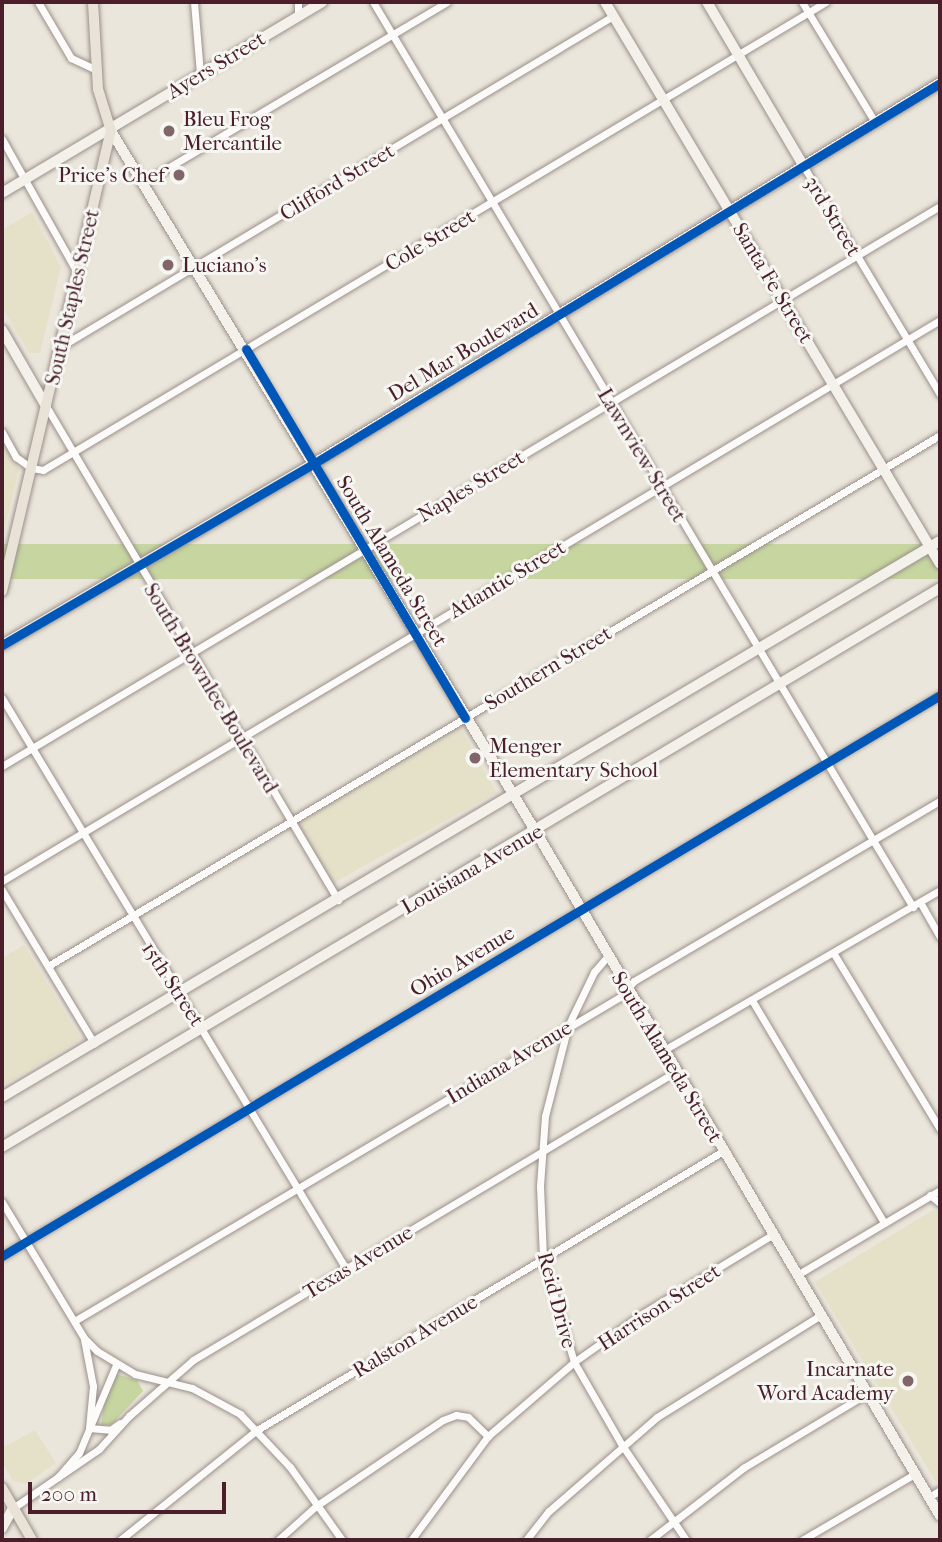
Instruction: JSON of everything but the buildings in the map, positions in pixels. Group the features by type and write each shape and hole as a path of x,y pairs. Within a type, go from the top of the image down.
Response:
{"main road":[{"name":"South Staples Street","path":"2,592 111,131 97,70 93,2"},
{"name":"Ayers Street","path":"2,193 111,131 200,74 322,2"},
{"name":"Santa Fe Street","path":"605,2 940,564"},
{"name":"3rd Street","path":"707,2 804,167"},
{"name":"Del Mar Boulevard","path":"2,645 313,464 940,83"},
{"name":"South Alameda Street","path":"111,131 246,349 465,718 536,832 607,957 940,1516"},
{"name":"South Brownlee Boulevard","path":"2,330 46,405"},
{"name":"Louisiana Avenue","path":"2,1097 940,541"},
{"name":"Louisiana Avenue","path":"2,1147 536,832 940,588"},
{"path":"2,1488 32,1540"},
{"path":"2,1528 13,1508"}],"street":[{"path":"38,2 71,58 97,70"},
{"path":"194,2 200,74"},
{"path":"298,2 298,16"},
{"name":"Lawnview Street","path":"373,2 758,650 782,683 826,764 873,840 940,937"},
{"path":"144,182 447,2"},
{"path":"802,2 875,122"},
{"name":"Cole Street","path":"31,468 43,470 71,454 826,2"},
{"name":"Clifford Street","path":"60,347 613,16"},
{"path":"2,139 77,272"},
{"name":"3rd Street","path":"804,167 940,394"},
{"name":"Naples Street","path":"2,766 940,206"},
{"name":"Atlantic Street","path":"2,881 940,320"},
{"name":"South Brownlee Boulevard","path":"46,405 71,454 338,900"},
{"path":"2,432 16,457 31,468"},
{"name":"Southern Street","path":"48,966 940,435"},
{"name":"Ohio Avenue","path":"2,1256 252,1110 940,695"},
{"name":"15th Street","path":"2,698 80,834 202,1028 346,1269"},
{"name":"Indiana Avenue","path":"76,1321 940,801"},
{"path":"2,890 94,1043"},
{"path":"664,1051 753,1002 940,890"},
{"path":"834,954 940,1129"},
{"name":"Reid Drive","path":"607,957 594,972 568,1027 545,1116 541,1153 543,1259 575,1362 622,1445 686,1540"},
{"path":"753,1002 884,1223"},
{"name":"Texas Avenue","path":"13,1508 99,1449 167,1380 193,1360 677,1071"},
{"name":"Ralston Avenue","path":"120,1540 257,1430 723,1151"},
{"path":"797,1275 940,1191"},
{"path":"930,1195 940,1203"},
{"path":"2,1202 28,1240 84,1338 116,1365 218,1399 257,1430 342,1540"},
{"name":"Harrison Street","path":"411,1540 488,1436 575,1362 642,1314 772,1235"},
{"path":"526,1540 549,1511 622,1445 717,1377 821,1315"},
{"name":"Texas Avenue","path":"84,1338 93,1386 89,1428"},
{"name":"Texas Avenue","path":"58,1477 79,1453 116,1365"},
{"path":"650,1540 743,1468 868,1393"},
{"path":"278,1540 316,1506 443,1420 456,1415 468,1417 488,1436"},
{"path":"89,1428 110,1430 129,1416"},
{"path":"802,1540 916,1473"},
{"path":"929,1497 940,1490"}],"shaded area":[{"path":"32,212 61,267 40,353 29,353 2,307 2,230"},
{"path":"2,440 19,469 2,540"},
{"path":"460,727 496,793 331,884 295,819"},
{"path":"24,945 81,1039 2,1086 2,958"},
{"name":"Incarnate Word Academy","path":"933,1210 940,1212 940,1480 936,1482 815,1282"},
{"path":"35,1430 56,1463 26,1484 13,1481 2,1462 2,1448"}],"green space":[{"path":"2,544 940,544 940,579 2,579"},
{"path":"116,1374 137,1380 143,1391 112,1424 101,1426 105,1398"}],"cycle path":[{"path":"2,645 313,464 940,83"},
{"path":"246,349 465,718"},
{"path":"2,1256 940,695"}],"place":[{"name":"Bleu Frog Mercantile","path":"169,131"},
{"name":"Price's Chef","path":"179,175"},
{"name":"Luciano's","path":"168,265"},
{"name":"Menger Elementary School","path":"475,758"},
{"name":"Incarnate Word Academy","path":"908,1381"}]}
